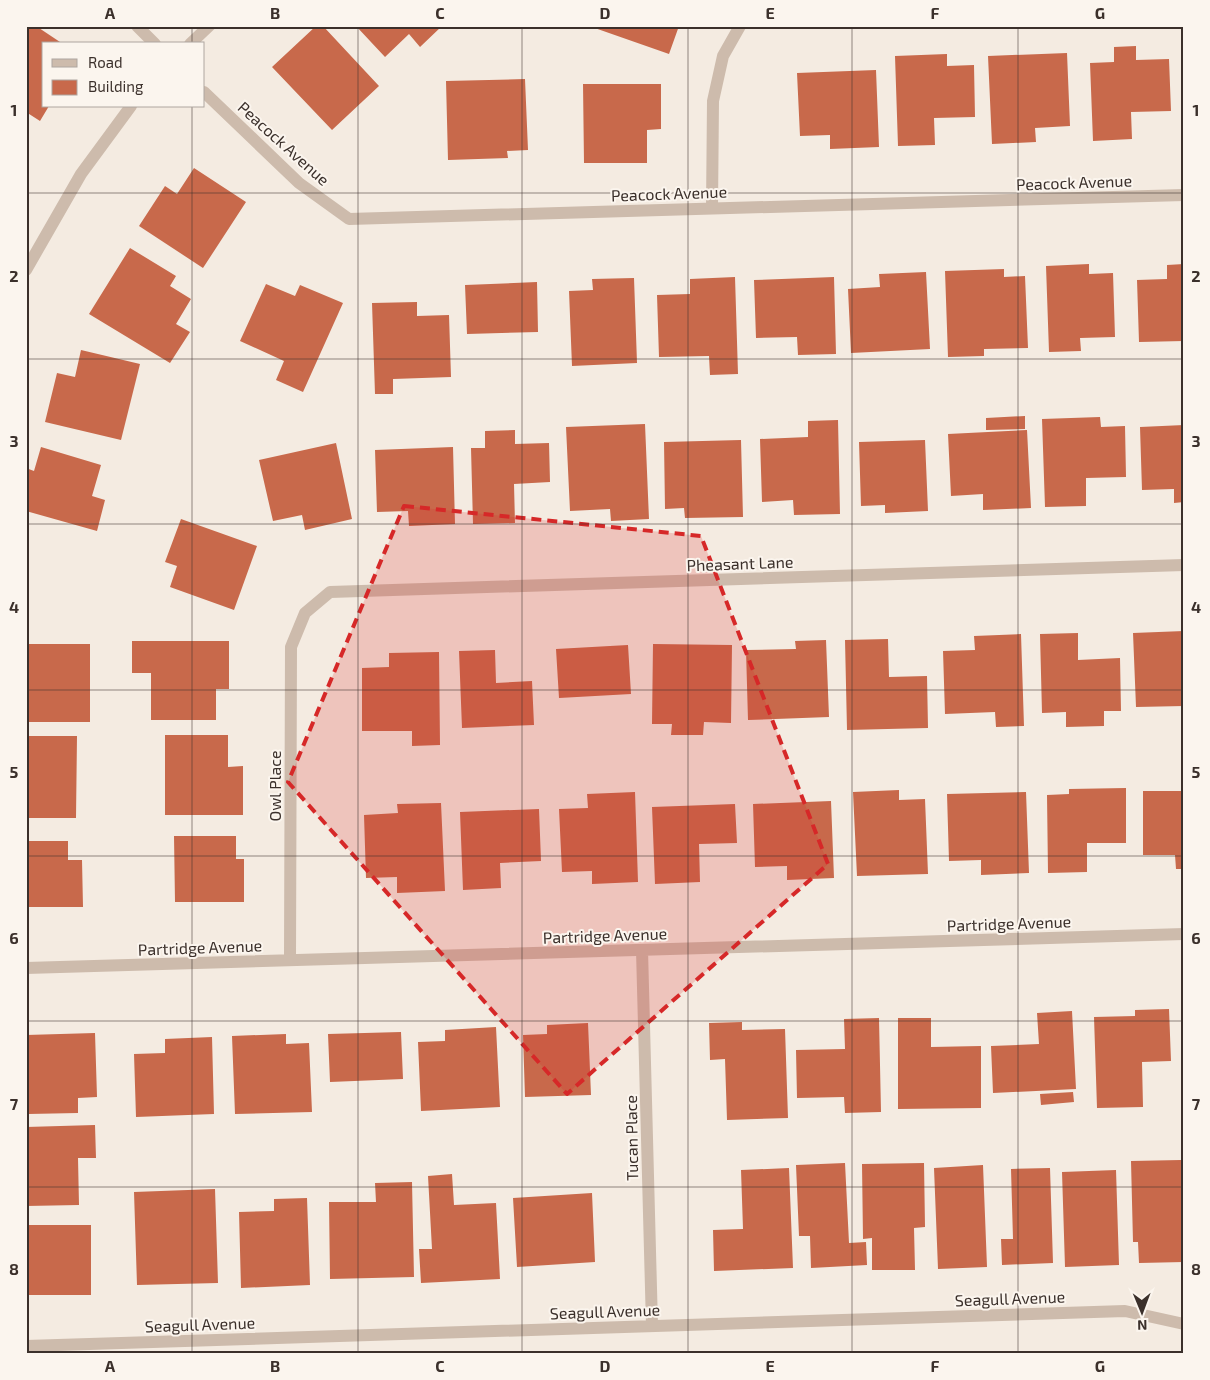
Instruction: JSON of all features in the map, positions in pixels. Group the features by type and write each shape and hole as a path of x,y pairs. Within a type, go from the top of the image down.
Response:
{"street":[{"path":"137,26 152,42"},
{"path":"192,42 209,26"},
{"path":"712,208 714,101 723,56 740,26"},
{"name":"Peacock Avenue","path":"205,93 299,183 349,218 1184,196"},
{"path":"26,270 81,174 130,108"},
{"name":"Pheasant Lane","path":"304,613 330,592 1184,565"},
{"name":"Owl Place","path":"290,960 291,647 304,613"},
{"name":"Partridge Avenue","path":"26,968 1184,934"},
{"name":"Tucan Place","path":"642,950 652,1326"},
{"name":"Seagull Avenue","path":"26,1346 1124,1311 1184,1324"}],"highlighted area":[{"path":"404,506 701,536 828,864 567,1094 288,782"}],"building":[{"path":"26,26 36,26 60,42 42,42 42,108 48,108 40,121 26,112"},
{"path":"316,26 323,26 379,86 332,130 272,67"},
{"path":"356,26 442,26 420,47 409,34 385,57"},
{"path":"589,26 679,26 669,54"},
{"path":"1136,46 1136,60 1169,59 1171,111 1131,112 1132,139 1093,141 1090,63 1114,62 1114,47"},
{"path":"1067,53 1070,126 1035,128 1036,142 992,144 988,56"},
{"path":"947,54 947,66 974,65 975,117 934,118 935,145 898,146 895,56"},
{"path":"876,70 879,147 830,149 830,135 800,136 797,73"},
{"path":"525,79 528,150 507,151 508,158 448,160 446,81"},
{"path":"583,84 661,84 661,129 647,130 647,163 584,163"},
{"path":"194,168 246,202 203,268 139,226 165,186 177,194"},
{"path":"130,248 176,276 170,286 191,299 176,324 190,332 170,363 89,314"},
{"path":"1089,264 1089,274 1113,273 1115,337 1080,338 1081,351 1049,352 1046,266"},
{"path":"1184,264 1184,341 1139,342 1137,280 1167,279 1167,265"},
{"path":"1004,269 1004,277 1025,276 1028,348 984,349 984,356 948,357 945,271"},
{"path":"926,272 930,349 851,353 848,289 880,287 879,274"},
{"path":"735,277 738,374 710,375 709,356 659,357 657,295 690,294 690,279"},
{"path":"834,277 836,354 798,355 797,337 756,338 754,280"},
{"path":"634,278 637,363 572,366 569,291 593,290 592,279"},
{"path":"537,282 538,332 467,334 465,285"},
{"path":"266,284 295,296 300,285 343,303 303,392 276,380 284,361 240,341"},
{"path":"417,302 417,316 449,315 451,377 393,379 393,394 375,394 372,303"},
{"path":"81,350 140,364 121,440 45,422 57,373 75,377"},
{"path":"1025,416 1025,429 986,430 986,418"},
{"path":"1100,417 1101,427 1125,426 1126,477 1086,478 1086,506 1045,507 1042,419"},
{"path":"838,420 840,514 794,515 793,500 762,502 760,439 808,437 808,421"},
{"path":"645,424 649,519 611,521 610,509 570,511 566,427"},
{"path":"1184,425 1184,502 1174,503 1174,489 1142,490 1140,427"},
{"path":"515,430 515,444 549,443 550,482 514,484 515,523 473,524 471,448 485,448 485,431"},
{"path":"1027,430 1031,508 983,510 983,494 951,496 948,434"},
{"path":"741,440 743,517 685,518 684,508 665,509 664,442"},
{"path":"925,440 928,511 885,513 885,505 861,506 859,442"},
{"path":"336,443 352,519 305,530 302,515 273,521 259,460"},
{"path":"41,447 101,465 92,496 105,500 97,531 26,511 26,468 34,471"},
{"path":"453,447 455,524 409,526 408,511 377,512 375,450"},
{"path":"181,519 257,546 234,610 170,587 177,566 165,562"},
{"path":"1184,631 1184,706 1136,707 1133,633"},
{"path":"1078,633 1078,660 1120,658 1121,711 1104,711 1104,726 1066,727 1066,712 1042,713 1040,634"},
{"path":"1021,634 1024,726 996,727 995,712 945,714 943,651 975,650 974,636"},
{"path":"888,639 889,677 927,676 928,728 847,730 845,640"},
{"path":"826,640 829,717 748,720 746,650 796,649 795,641"},
{"path":"132,641 229,641 229,689 216,689 216,720 151,720 151,673 132,673"},
{"path":"26,644 90,644 90,722 26,722"},
{"path":"653,644 732,645 731,723 704,722 703,735 671,735 672,724 652,724"},
{"path":"628,645 631,694 559,698 556,649"},
{"path":"495,650 496,683 532,681 534,725 462,728 459,651"},
{"path":"439,652 440,745 412,746 412,731 362,731 362,668 389,667 389,653"},
{"path":"165,735 228,735 228,767 243,766 243,815 165,815"},
{"path":"26,736 77,736 76,818 26,818"},
{"path":"1126,788 1126,843 1087,843 1087,872 1048,873 1047,795 1069,794 1069,789"},
{"path":"899,790 899,800 925,799 928,874 857,876 853,792"},
{"path":"1143,791 1184,791 1184,869 1176,869 1175,855 1143,855"},
{"path":"635,792 638,882 592,884 592,871 562,872 559,809 588,808 587,794"},
{"path":"1026,792 1029,873 981,875 981,860 949,861 947,794"},
{"path":"831,801 834,878 787,880 787,866 755,867 753,804"},
{"path":"441,803 445,891 397,893 397,877 366,878 364,815 398,813 397,804"},
{"path":"735,804 737,843 699,844 700,882 655,884 652,807"},
{"path":"539,809 541,861 500,863 501,888 463,890 460,812"},
{"path":"174,836 236,836 236,859 244,859 244,902 175,902"},
{"path":"26,841 68,841 68,860 82,860 83,907 26,907"},
{"path":"1169,1009 1171,1061 1142,1062 1143,1107 1097,1108 1094,1017 1135,1016 1135,1010"},
{"path":"1072,1011 1076,1089 993,1093 991,1046 1039,1044 1037,1013"},
{"path":"879,1018 881,1112 845,1113 844,1097 797,1098 796,1050 845,1049 844,1019"},
{"path":"898,1018 931,1018 931,1047 981,1046 981,1108 898,1109"},
{"path":"742,1022 742,1030 785,1029 788,1118 727,1120 725,1059 710,1060 709,1023"},
{"path":"588,1023 591,1095 525,1097 523,1035 547,1034 547,1025"},
{"path":"496,1027 500,1107 421,1111 418,1042 445,1041 445,1030"},
{"path":"401,1032 403,1079 330,1082 328,1034"},
{"path":"95,1033 97,1097 78,1098 78,1113 28,1114 26,1035"},
{"path":"286,1034 286,1044 309,1043 312,1112 235,1114 232,1036"},
{"path":"212,1037 214,1114 136,1117 134,1054 165,1053 165,1039"},
{"path":"1073,1092 1074,1102 1041,1105 1040,1094"},
{"path":"95,1125 96,1158 78,1158 79,1205 26,1206 26,1127"},
{"path":"1181,1160 1184,1262 1139,1263 1138,1242 1133,1242 1131,1161"},
{"path":"845,1163 849,1243 866,1242 867,1265 811,1268 810,1236 799,1236 796,1165"},
{"path":"924,1163 925,1227 914,1228 915,1270 872,1270 872,1238 863,1239 862,1164"},
{"path":"983,1165 987,1267 938,1269 934,1168"},
{"path":"789,1168 793,1268 714,1271 713,1230 743,1229 741,1170"},
{"path":"1050,1168 1053,1263 1002,1265 1001,1239 1013,1239 1011,1169"},
{"path":"1116,1170 1119,1265 1065,1267 1062,1172"},
{"path":"452,1174 454,1205 496,1203 500,1279 421,1283 419,1249 432,1249 428,1176"},
{"path":"412,1182 414,1277 330,1279 329,1202 376,1202 375,1183"},
{"path":"215,1189 218,1283 137,1285 134,1192"},
{"path":"592,1193 595,1262 517,1267 513,1198"},
{"path":"307,1198 310,1285 241,1288 239,1212 274,1211 274,1199"},
{"path":"26,1225 91,1225 91,1295 26,1295"}]}
